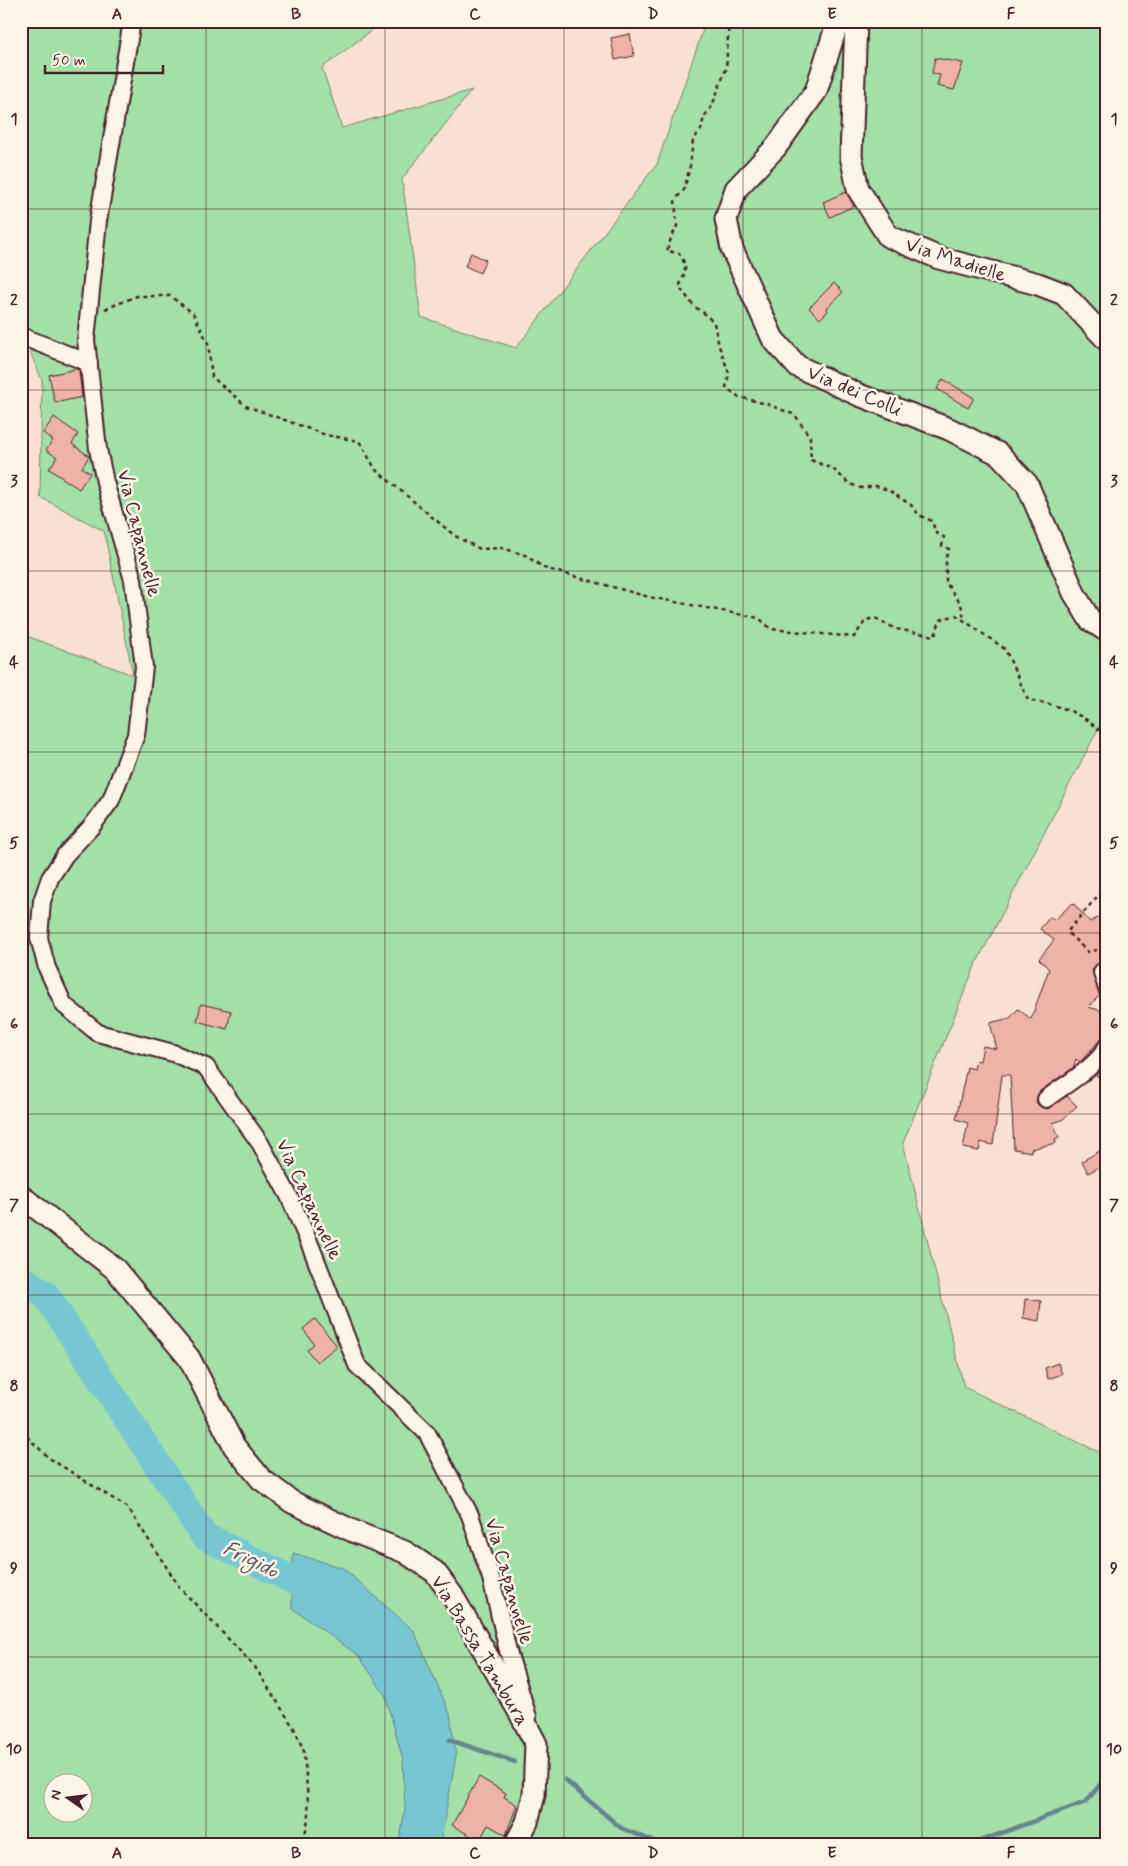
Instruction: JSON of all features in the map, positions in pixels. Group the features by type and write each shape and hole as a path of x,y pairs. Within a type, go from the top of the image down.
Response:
{"street":[{"name":"Via Capannelle","path":"132,21 98,221 86,340 102,466 133,580 144,667 136,735 111,800 92,826 65,855 50,878 42,901 39,938 46,968 64,1005 98,1033 173,1053 206,1067 260,1143 293,1204 357,1365 427,1433 470,1515 491,1578 508,1651 536,1744"},
{"name":"Via dei Colli","path":"838,21 816,91 776,147 736,189 726,219 732,249 773,339 797,366 859,394 949,429 999,454 1027,484 1074,593 1090,620 1107,631"},
{"name":"Via Madielle","path":"856,21 851,156 858,189 888,236 940,258 1038,284 1064,294 1107,340"},
{"path":"21,336 89,363"},
{"path":"1102,972 1107,989"},
{"path":"1046,1099 1082,1073 1104,1052 1107,1046"},
{"name":"Via Bassa Tambura","path":"21,1196 115,1269 189,1358 234,1446 261,1480 292,1502 355,1532 405,1552 435,1572 452,1595 536,1744 534,1795 527,1822 515,1845"}],"path":[{"path":"98,312 137,296 170,296 193,313 208,343 212,377 246,406 326,435 360,441 376,470 456,536 480,549 502,548 526,555 544,568 649,597 759,618 771,629 854,637 866,620 875,618 896,629 935,636 940,620 956,614 1006,649 1028,700 1058,706 1075,714 1091,722 1107,738"},
{"path":"1097,950 1088,952 1067,932 1107,885"},
{"path":"1102,890 1107,889"},
{"path":"21,1431 49,1458 128,1508 180,1588 254,1667 294,1728 304,1751 309,1814 303,1845"}],"green space":[{"path":"21,21 384,21 322,68 342,128 472,90 402,179 421,317 516,348 657,164 706,21 1107,21 1107,712 974,968 903,1143 964,1387 1107,1456 1107,1845 21,1845 21,634 133,675 104,531 40,497 42,380 21,331"}],"water":[{"path":"293,1553 343,1568 414,1631 450,1714 456,1756 440,1845 399,1845 405,1809 403,1760 385,1695 359,1656 292,1608"}],"building":[{"path":"630,34 634,56 615,60 611,38"},
{"path":"935,58 963,63 954,90 937,86 940,75 932,73"},
{"path":"846,192 854,206 830,217 823,202"},
{"path":"471,253 486,260 480,273 465,266"},
{"path":"834,283 843,292 827,308 828,311 820,319 809,308"},
{"path":"79,370 82,397 55,403 49,375"},
{"path":"943,379 974,398 968,408 937,389"},
{"path":"54,417 78,434 72,444 89,456 82,468 90,473 79,489 49,469 57,457 46,450 53,440 43,433"},
{"path":"1073,903 1090,922 1107,913 1107,964 1099,963 1092,970 1100,995 1088,1007 1107,1012 1106,1036 1080,1062 1076,1059 1073,1068 1040,1091 1036,1100 1038,1105 1047,1109 1067,1096 1077,1106 1062,1120 1053,1123 1059,1137 1055,1139 1056,1143 1031,1149 1031,1152 1014,1149 1010,1075 1002,1075 993,1145 981,1142 979,1151 963,1148 968,1123 956,1119 967,1067 974,1069 976,1060 980,1061 983,1046 997,1049 990,1023 1010,1018 1018,1009 1031,1019 1049,969 1039,959 1054,940 1040,929 1050,917 1054,920"},
{"path":"201,1004 231,1011 227,1029 197,1021"},
{"path":"1107,1064 1107,1083 1096,1075"},
{"path":"1107,1147 1107,1163 1088,1173 1082,1161"},
{"path":"1025,1299 1041,1301 1039,1321 1023,1318"},
{"path":"315,1319 337,1346 317,1362 307,1350 314,1344 303,1329"},
{"path":"1058,1363 1062,1374 1048,1379 1045,1368"},
{"path":"479,1777 506,1793 504,1797 517,1805 506,1835 488,1825 479,1841 452,1825"}],"waterway":[{"name":"Frigido","path":"21,1278 46,1295 204,1536 325,1596"},
{"path":"450,1740 515,1762"},
{"path":"969,1845 1086,1802 1107,1776"},
{"path":"565,1780 621,1828 662,1845"}]}
